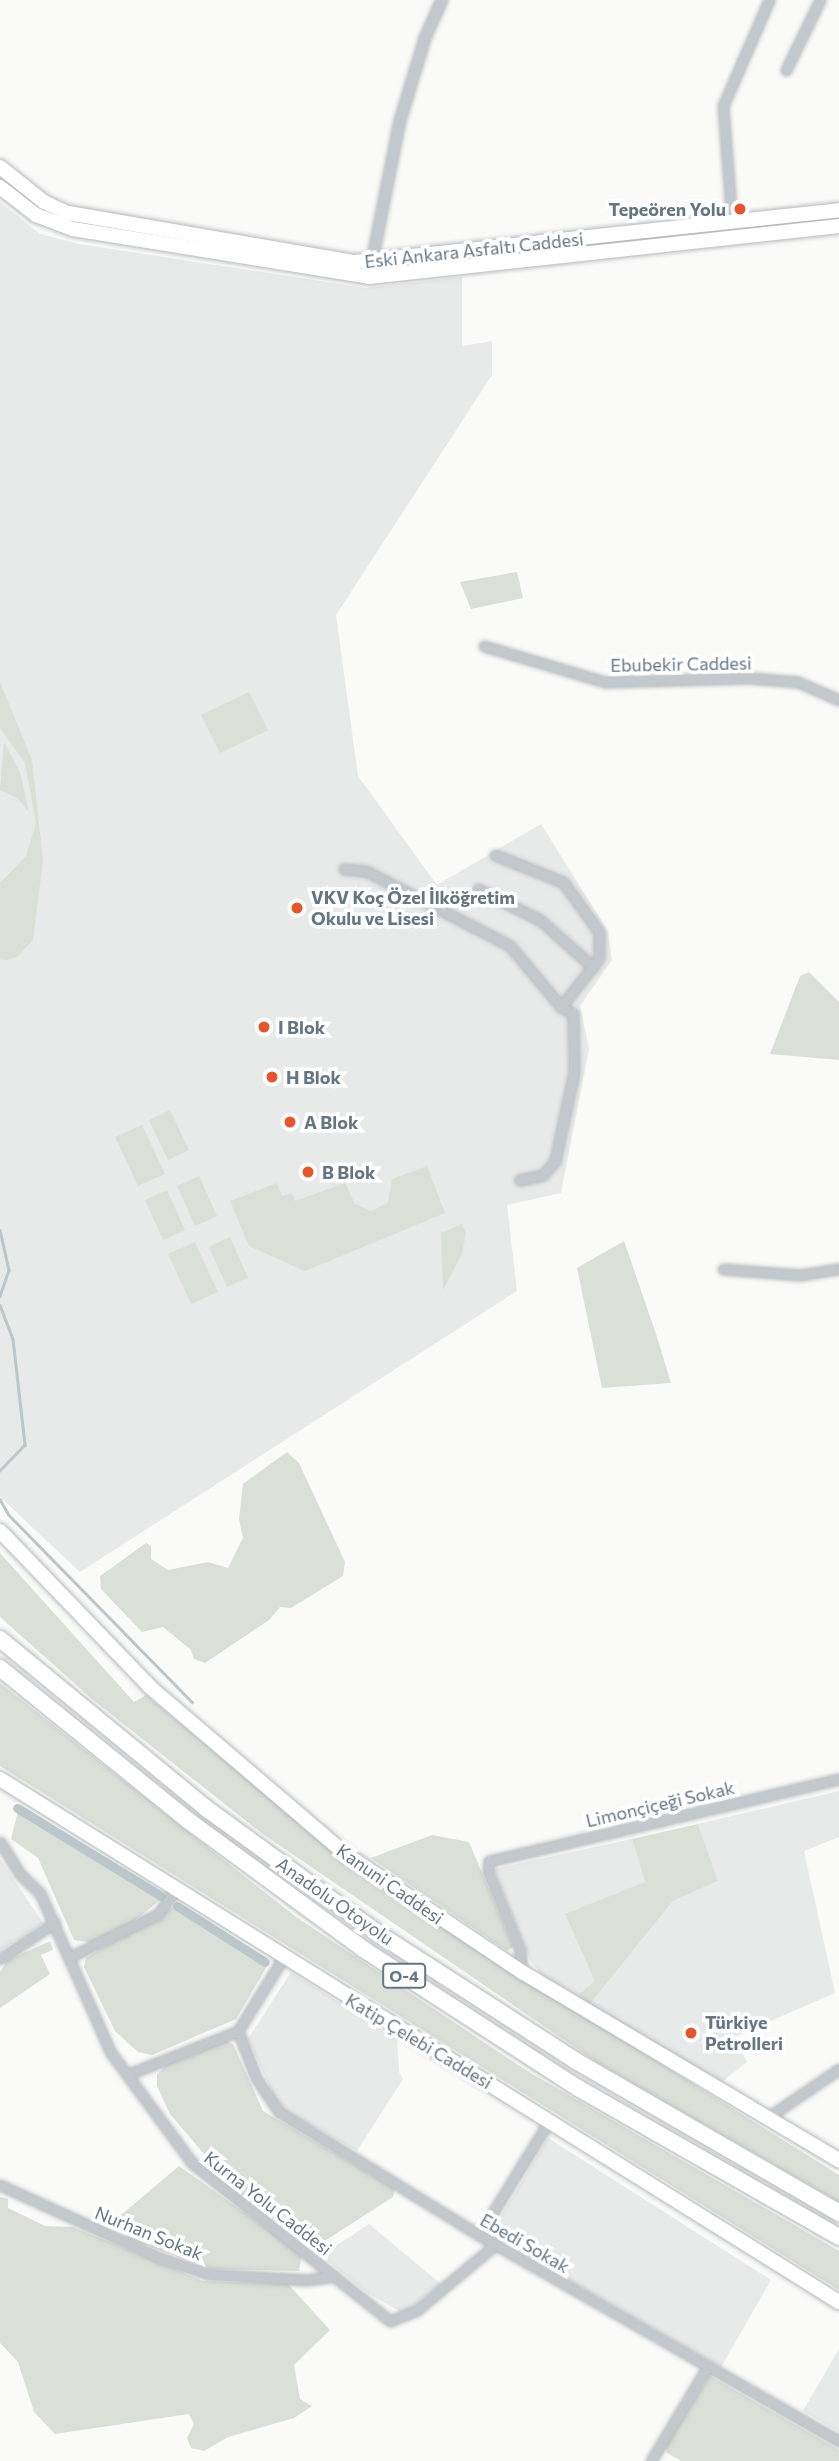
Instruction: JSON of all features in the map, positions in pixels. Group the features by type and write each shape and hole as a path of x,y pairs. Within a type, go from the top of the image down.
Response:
{"highway":[{"name":"Anadolu Otoyolu","path":"0,1639 207,1809 379,1934 576,2061 839,2213"},
{"name":"Anadolu Otoyolu","path":"0,1668 189,1821 363,1948 578,2088 839,2237"}],"main road":[{"name":"Eski Ankara Asfaltı Caddesi","path":"0,167 44,202 68,213 370,270 839,210"},
{"name":"Eski Ankara Asfaltı Caddesi","path":"0,187 36,215 72,229 370,270 839,226"},
{"name":"Kanuni Caddesi","path":"0,1531 150,1687 347,1855 522,1972 771,2116 839,2160"},
{"name":"Katip Çelebi Caddesi","path":"0,1779 283,1958 839,2302"}],"street":[{"path":"370,270 400,121 425,38 442,0"},
{"path":"732,223 723,106 769,0"},
{"path":"786,70 820,0"},
{"name":"Ebubekir Caddesi","path":"484,646 605,682 749,678 799,682 839,700"},
{"path":"495,855 555,877 570,888 601,936 601,952 593,967 561,1007"},
{"path":"344,869 366,871 510,946 561,1007 573,1014 576,1040 555,1161 543,1175 520,1180"},
{"path":"478,889 533,915 593,967"},
{"path":"723,1269 800,1275 839,1269"},
{"name":"Limonçiçeği Sokak","path":"522,1972 520,1950 488,1871 489,1861 839,1779"},
{"name":"Kurna Yolu Caddesi","path":"0,1842 20,1874 40,1894 55,1922 111,2053 130,2074 160,2124 191,2163 390,2321 417,2310 496,2244"},
{"path":"70,1957 158,1914 176,1889"},
{"path":"0,1959 55,1922"},
{"path":"130,2074 238,2031 283,1958"},
{"name":"Ebedi Sokak","path":"238,2031 256,2078 279,2112 479,2235 839,2441"},
{"path":"771,2116 839,2068"},
{"path":"479,2235 549,2121"},
{"name":"Nurhan Sokak","path":"0,2185 160,2258 208,2274 307,2280 334,2277"},
{"path":"655,2459 708,2366"}],"shaded area":[{"name":"VKV Koç Özel İlköğretim Okulu ve Lisesi","path":"0,202 40,234 79,244 366,288 462,277 462,346 492,341 492,375 336,615 358,776 437,885 541,824 608,931 612,960 580,1006 589,1049 561,1193 507,1205 517,1291 80,1572 0,1497"},
{"path":"723,228 724,233 393,267 399,266"},
{"path":"517,572 523,598 471,609 460,582"},
{"path":"0,682 32,760 43,860 33,940 17,957 6,960 0,959 0,883 26,856 36,823 25,763 0,728"},
{"path":"249,692 268,730 220,753 201,715"},
{"path":"4,742 20,772 29,812 17,798 0,790"},
{"path":"809,972 839,1002 839,1060 770,1054 800,976"},
{"path":"170,1110 189,1150 168,1160 149,1120"},
{"path":"142,1125 165,1174 138,1186 115,1137"},
{"path":"427,1166 445,1213 305,1271 249,1246 230,1201 277,1183 282,1196 292,1193 295,1201 345,1183 355,1204 371,1211 388,1203 392,1179"},
{"path":"199,1176 217,1216 195,1226 177,1186"},
{"path":"167,1190 185,1230 163,1240 145,1200"},
{"path":"462,1224 466,1233 462,1254 443,1290 441,1233"},
{"path":"230,1237 248,1278 227,1287 209,1247"},
{"path":"624,1241 671,1383 602,1388 577,1268"},
{"path":"195,1242 218,1292 191,1304 168,1254"},
{"path":"287,1452 299,1463 345,1562 343,1576 291,1608 280,1607 269,1620 205,1663 194,1659 191,1650 163,1627 142,1632 101,1589 100,1576 146,1543 151,1546 151,1559 168,1570 208,1562 228,1568 243,1538 239,1519 243,1484"},
{"path":"0,1553 134,1702 146,1695 373,1884 839,2175 839,2202 598,2063 260,1832 92,1699 0,1617"},
{"path":"0,1683 296,1917 527,2071 839,2251 839,2290 0,1766"},
{"path":"839,1791 839,1837 804,1851 835,1993 734,2037 747,2062 722,2082 590,2004 673,1901 718,1881 698,1824"},
{"path":"20,1804 165,1896 129,1925 93,1943 74,1940 38,1858 11,1839"},
{"path":"698,1824 718,1881 673,1901 590,2004 578,1995 595,1981 565,1914 645,1882 632,1839"},
{"path":"432,1835 469,1842 513,1947 507,1951 371,1858"},
{"path":"632,1839 645,1882 595,1981 578,1995 544,1977 531,1962 494,1869"},
{"path":"0,1859 43,1923 0,1951"},
{"path":"178,1904 270,1961 236,2019 152,2055 138,2052 115,2031 84,1967 86,1958"},
{"path":"50,1941 53,1950 41,1955 50,1974 0,2008 0,1972 8,1960"},
{"path":"291,1972 397,2039 399,2072 403,2079 357,2151 279,2107 248,2039"},
{"path":"226,2041 233,2044 263,2111 395,2189 393,2197 320,2244 311,2244 232,2187 170,2114 157,2086 157,2075 166,2065"},
{"path":"548,2138 771,2280 721,2367 490,2234"},
{"path":"179,2166 302,2254 299,2271 212,2269 128,2239 115,2220"},
{"path":"0,2197 8,2199 8,2208 45,2226 73,2227 203,2281 288,2284 330,2330 294,2365 300,2399 312,2406 294,2418 228,2437 204,2451 191,2448 187,2438 194,2424 189,2414 55,2434 34,2412 18,2362 0,2343"},
{"path":"369,2224 441,2284 403,2313 367,2293 328,2261 328,2251"},
{"path":"839,2349 839,2432 803,2411"},
{"path":"710,2376 839,2450 839,2461 681,2461 667,2453 665,2444"}],"waterway":[{"path":"0,1230 9,1270 0,1296"},
{"path":"0,1305 13,1339 25,1445 0,1471"},
{"path":"0,1499 9,1515 192,1702"},
{"path":"17,1808 161,1896"},
{"path":"177,1906 265,1962"}],"place":[{"name":"Tepeören Yolu","path":"740,209"},
{"name":"VKV Koç Özel İlköğretim Okulu ve Lisesi","path":"297,908"},
{"name":"I Blok","path":"264,1027"},
{"name":"H Blok","path":"272,1077"},
{"name":"A Blok","path":"290,1122"},
{"name":"B Blok","path":"308,1172"},
{"name":"Türkiye Petrolleri","path":"691,2033"}]}
